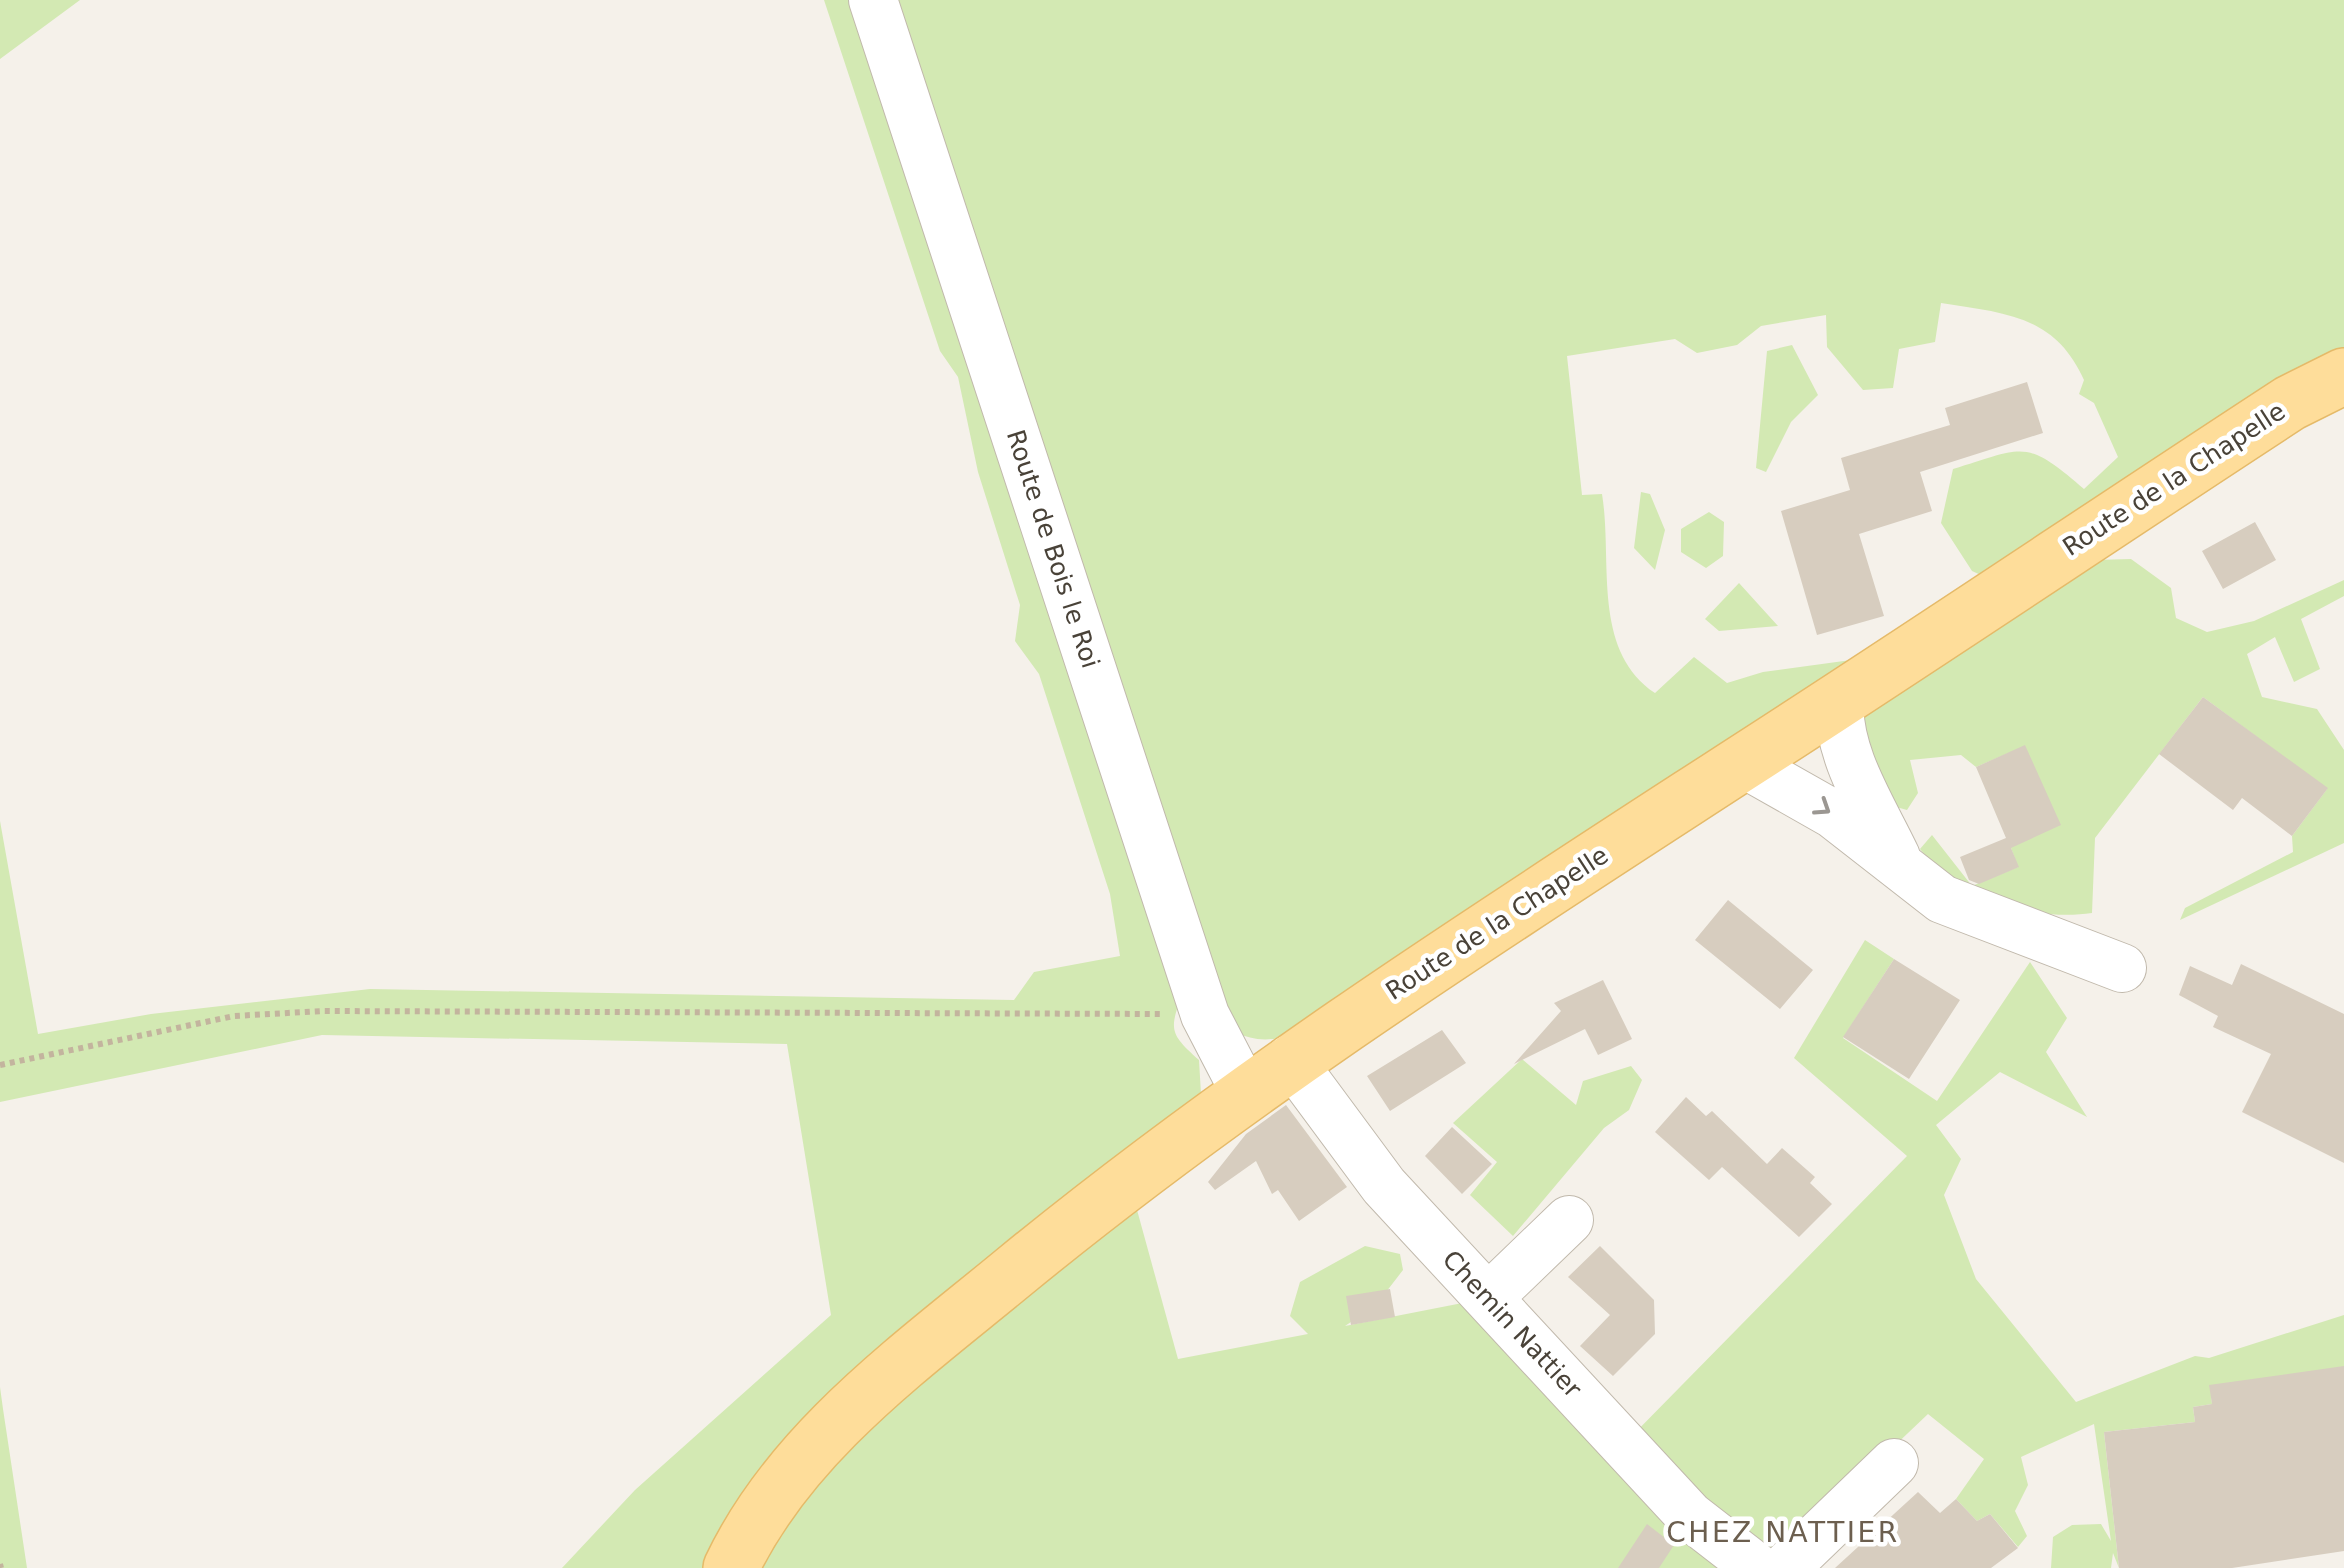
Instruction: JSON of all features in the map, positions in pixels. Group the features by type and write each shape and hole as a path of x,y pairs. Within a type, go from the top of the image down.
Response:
{"main road":[{"name":"Route de la Chapelle","path":"730,1568 784,1484 842,1416 1108,1194 1245,1092 2290,403 2344,376"}],"street":[{"name":"Route de Bois le Roi","path":"874,0 1205,1014 1245,1092"},
{"path":"1840,699 1838,720 1846,748 1897,860"},
{"path":"1743,763 1800,793 1897,860 1942,899 2122,968"},
{"name":"Chemin Nattier","path":"1290,1060 1384,1186 1690,1516 1757,1568"},
{"path":"1488,1298 1569,1220"},
{"path":"1785,1568 1894,1463"}],"path":[{"path":"0,1065 234,1016 323,1012 1205,1014"}],"green space":[{"path":"0,0 80,0 0,59"},
{"path":"824,0 2344,0 2344,352 1994,581 1972,571 1941,523 1953,469 2023,452 2049,461 2084,489 2118,457 2094,403 2079,394 2084,380 2072,358 2043,330 2006,315 1941,303 1935,342 1899,349 1893,388 1863,390 1827,347 1826,315 1761,326 1737,345 1697,353 1675,339 1567,356 1582,495 1602,494 1613,629 1621,653 1635,675 1655,693 1694,657 1727,683 1763,672 1851,660 1284,1037 1241,1035 1183,992 1174,1030 1199,1060 1201,1094 705,1568 562,1568 635,1490 831,1315 787,1044 322,1035 0,1102 0,821 38,1034 151,1014 370,989 1014,1000 1034,972 1120,956 1110,894 1039,674 1015,641 1020,605 978,472 958,377 940,351"},
{"path":"1792,345 1818,395 1791,422 1766,472 1756,468 1767,351"},
{"path":"1641,492 1650,494 1665,530 1655,570 1634,548"},
{"path":"1709,512 1724,522 1723,556 1706,568 1681,552 1681,529"},
{"path":"2131,559 2171,588 2176,618 2207,632 2254,621 2344,580 2344,596 2301,619 2320,669 2294,682 2275,637 2247,654 2262,697 2317,709 2344,750 2344,843 2180,920 2185,908 2293,852 2292,836 2327,789 2203,697 2095,838 2092,913 2045,914 1975,893 1954,881 1920,849 1932,835 1972,886 2018,867 2011,848 2025,746 1976,767 1961,755 1910,760 1918,793 1907,810 1889,805 1860,727 1870,707 2094,560"},
{"path":"1739,583 1778,626 1719,631 1705,619"},
{"path":"1865,940 1894,959 1843,1038 1937,1101 2030,962 2067,1018 2046,1052 2087,1117 2000,1072 1936,1125 1961,1159 1944,1195 1976,1279 2076,1402 2195,1356 2209,1358 2344,1315 2344,1373 2211,1395 2212,1404 2193,1407 2195,1422 2104,1432 2119,1568 2113,1553 2111,1568 2051,1568 2053,1537 2072,1525 2101,1524 2111,1541 2094,1424 2021,1457 2028,1485 2015,1511 2027,1536 2018,1547 1990,1514 1977,1521 1956,1499 1984,1459 1928,1414 1766,1568 755,1568 811,1489 903,1391 1134,1199 1178,1359 1308,1334 1290,1316 1300,1282 1365,1246 1400,1254 1403,1270 1376,1305 1345,1326 1488,1298 1624,1444 1907,1156 1794,1058"},
{"path":"1522,1059 1576,1105 1583,1081 1631,1066 1642,1080 1629,1110 1604,1128 1513,1236 1470,1195 1497,1162 1453,1123"},
{"path":"0,1387 3,1409 27,1568 0,1568"}],"building":[{"path":"2027,382 2043,433 1920,472 1932,511 1859,534 1884,616 1817,635 1781,511 1850,490 1841,458 1950,425 1945,408"},
{"path":"2255,522 2276,560 2223,589 2202,551"},
{"path":"2203,697 2328,788 2292,836 2242,798 2233,810 2159,754"},
{"path":"2025,745 2061,825 2011,848 2019,867 1979,884 1969,880 1960,857 2006,838 1976,767"},
{"path":"1728,900 1813,970 1780,1009 1695,940"},
{"path":"1894,959 1960,1000 1909,1079 1843,1037"},
{"path":"2241,964 2344,1014 2344,1163 2242,1112 2271,1054 2213,1027 2218,1016 2179,995 2190,966 2232,985"},
{"path":"1603,980 1632,1039 1598,1055 1585,1029 1514,1064 1561,1011 1554,1003"},
{"path":"1442,1030 1466,1063 1390,1111 1367,1076"},
{"path":"1686,1097 1706,1116 1712,1111 1767,1164 1782,1148 1815,1177 1810,1183 1832,1204 1799,1237 1722,1167 1709,1180 1655,1132"},
{"path":"1286,1105 1347,1187 1299,1221 1278,1190 1272,1194 1256,1161 1215,1190 1208,1182 1246,1134"},
{"path":"1452,1127 1492,1164 1462,1194 1425,1156"},
{"path":"1600,1246 1654,1300 1655,1334 1613,1376 1580,1346 1610,1315 1568,1277"},
{"path":"1390,1289 1395,1317 1351,1325 1346,1296"},
{"path":"2344,1366 2344,1551 2232,1568 2119,1568 2104,1432 2195,1422 2193,1407 2212,1404 2209,1385"},
{"path":"1918,1492 1940,1513 1956,1499 1977,1521 1990,1514 2018,1548 1991,1568 1835,1568"},
{"path":"1647,1524 1674,1545 1659,1568 1618,1568"}],"district":[{"name":"CHEZ NATTIER","path":"1783,1532"}]}
